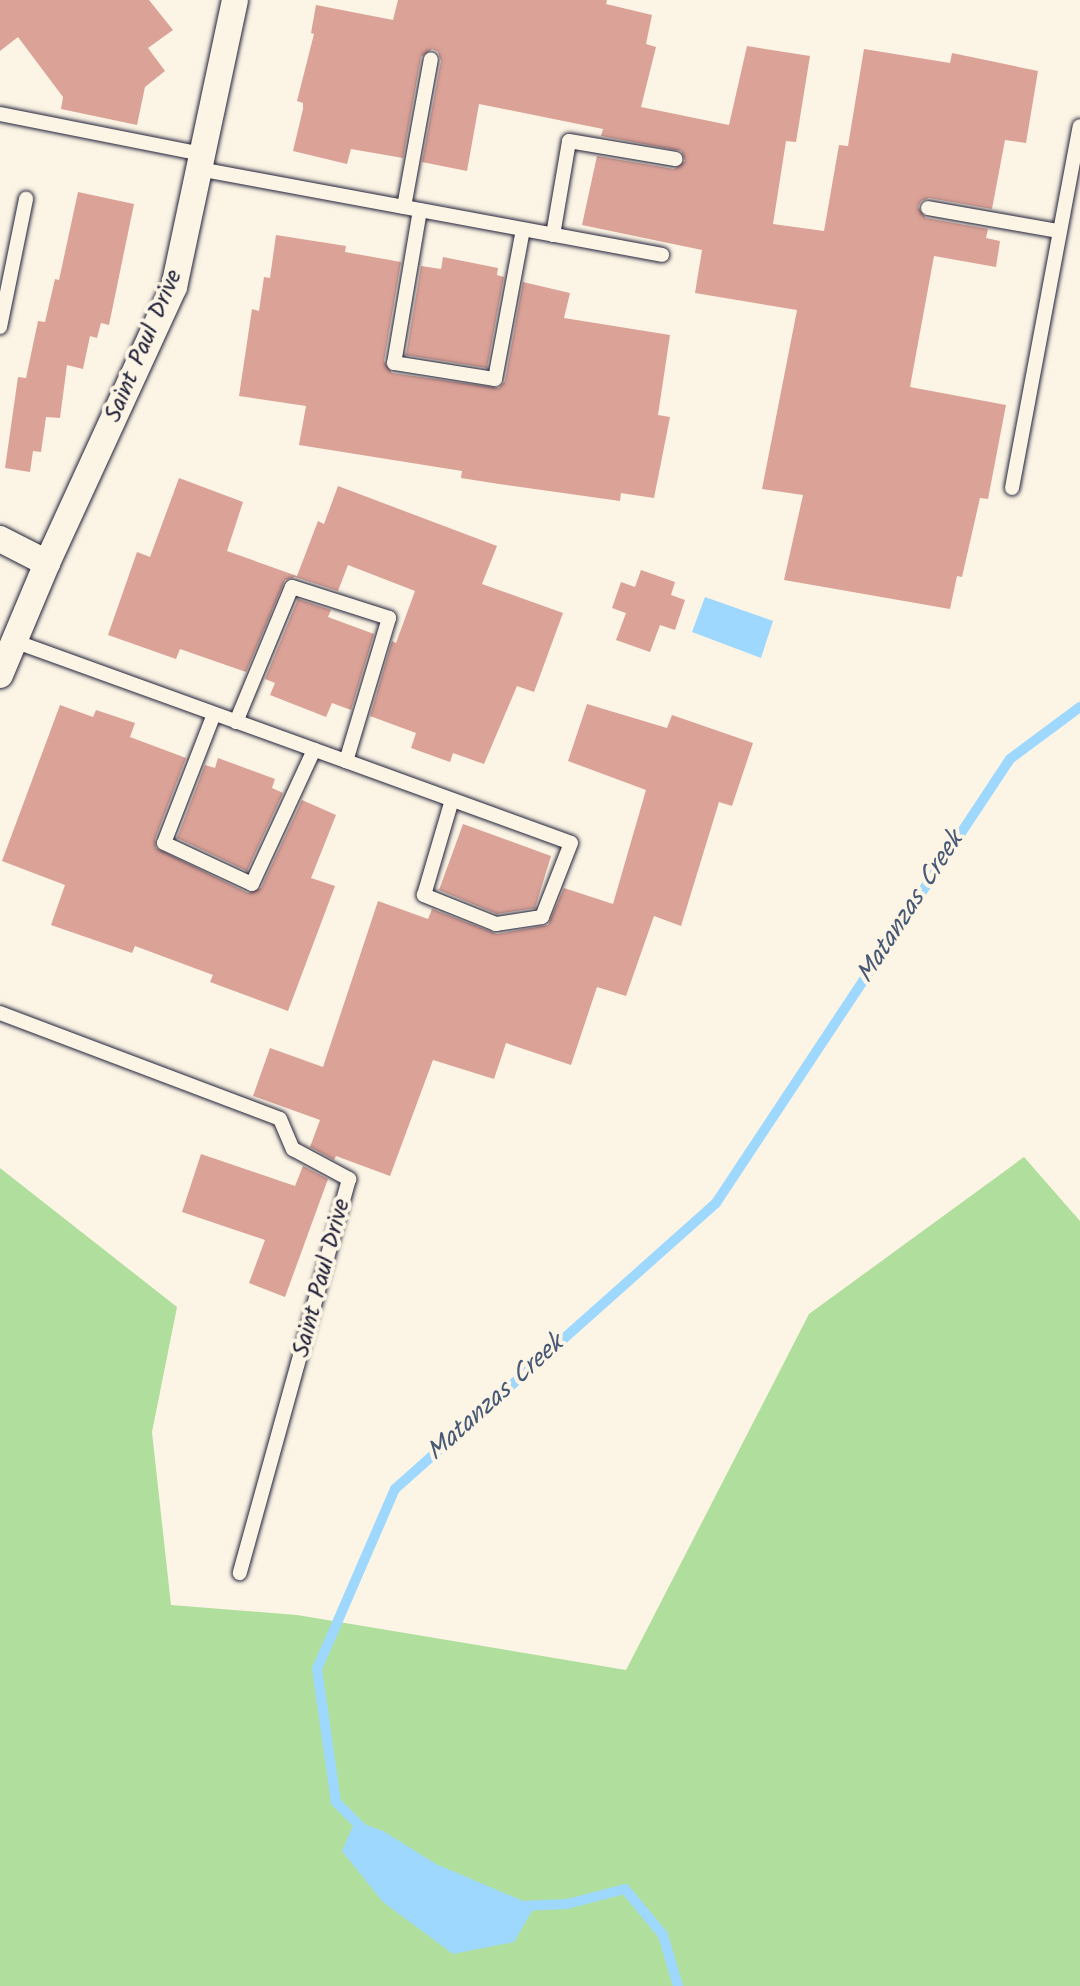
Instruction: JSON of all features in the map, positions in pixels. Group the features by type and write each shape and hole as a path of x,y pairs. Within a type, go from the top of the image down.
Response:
{"street":[{"name":"Saint Paul Drive","path":"0,675 47,563 174,287 235,0"},
{"path":"0,539 47,563"}],"lane":[{"path":"404,207 431,59"},
{"path":"0,114 404,207 662,255"},
{"path":"1012,488 1080,129"},
{"path":"553,235 569,141 675,159"},
{"path":"0,327 26,199"},
{"path":"928,208 1059,231"},
{"path":"420,210 394,363 495,379 523,230"},
{"path":"236,722 292,587 389,618 346,761"},
{"path":"14,641 571,843 542,917 496,924 424,895 452,800"},
{"path":"214,714 164,843 252,884 314,750"},
{"name":"Saint Paul Drive","path":"0,1013 280,1119 293,1149 349,1179 240,1573"}],"green space":[{"path":"1024,1157 1080,1221 1080,1986 0,1986 0,1168 177,1307 152,1432 171,1605 297,1615 626,1670 809,1314"}],"water":[{"path":"705,597 773,621 761,658 692,632"},
{"path":"355,1821 383,1831 436,1864 535,1906 514,1942 453,1954 383,1902 342,1851"}],"building":[{"path":"0,0 149,0 173,30 148,48 165,71 145,87 137,125 61,109 63,97 18,37 0,51"},
{"path":"398,0 607,0 606,4 652,15 646,44 656,47 641,107 729,125 747,46 810,56 796,142 786,141 773,224 824,231 839,145 848,146 864,49 950,63 952,53 1038,71 1026,143 1005,140 992,209 929,198 921,201 918,207 926,218 988,229 986,238 1000,241 996,267 934,256 910,387 1006,405 988,499 980,498 962,577 957,576 950,609 784,580 803,495 762,489 797,310 695,293 702,250 582,225 597,156 674,169 685,161 681,151 601,136 603,129 479,104 467,171 422,162 441,61 438,52 432,49 421,57 403,158 351,149 347,164 293,151 303,109 303,103 297,101 314,34 311,33 316,5 393,20"},
{"path":"78,192 134,204 109,325 101,323 97,338 90,336 83,369 67,365 60,418 46,417 41,452 33,451 30,472 5,468 18,377 26,378 38,321 45,322 55,279 59,280"},
{"path":"276,235 346,246 345,252 401,262 384,361 392,373 499,388 505,381 523,282 570,293 564,318 670,335 658,415 670,417 654,498 621,493 620,501 499,484 461,478 462,471 299,445 306,406 239,396 252,309 259,311 264,277 270,278"},
{"path":"443,257 498,268 497,275 504,277 487,368 406,355 421,266 441,269"},
{"path":"179,478 243,502 227,551 297,576 318,521 324,524 338,486 497,546 482,584 563,613 534,692 517,686 484,764 453,753 450,762 411,748 416,733 370,716 392,641 396,643 415,591 348,565 338,591 295,577 285,580 246,672 180,649 176,659 108,635 137,552 150,557"},
{"path":"641,570 675,582 671,595 685,600 675,630 660,625 650,652 616,640 626,613 612,608 621,582 635,587"},
{"path":"298,599 331,610 328,617 374,634 351,710 332,703 326,717 270,695 275,683 265,679"},
{"path":"587,704 667,728 672,715 753,743 732,806 719,802 681,926 654,916 626,996 597,987 571,1065 506,1043 494,1079 433,1060 390,1176 336,1156 334,1160 310,1147 320,1120 253,1096 270,1048 323,1067 378,901 428,919 432,909 497,934 548,925 564,888 613,904 646,790 568,761"},
{"path":"60,705 93,717 96,710 135,723 130,737 186,758 155,839 156,848 248,893 261,888 302,800 336,815 311,878 335,886 288,1011 210,982 213,975 135,946 132,953 51,925 65,885 2,861"},
{"path":"218,758 275,779 272,788 283,793 247,871 177,838 205,765 215,768"},
{"path":"463,824 551,856 535,908 497,914 439,890"},
{"path":"201,1154 295,1186 303,1166 328,1179 285,1297 249,1283 265,1240 182,1212"}],"waterway":[{"name":"Matanzas Creek","path":"364,1830 336,1802 317,1669 395,1489 716,1203 1010,759 1080,707"},
{"name":"Matanzas Creek","path":"522,1906 567,1904 625,1889 663,1935 678,1986"}]}
